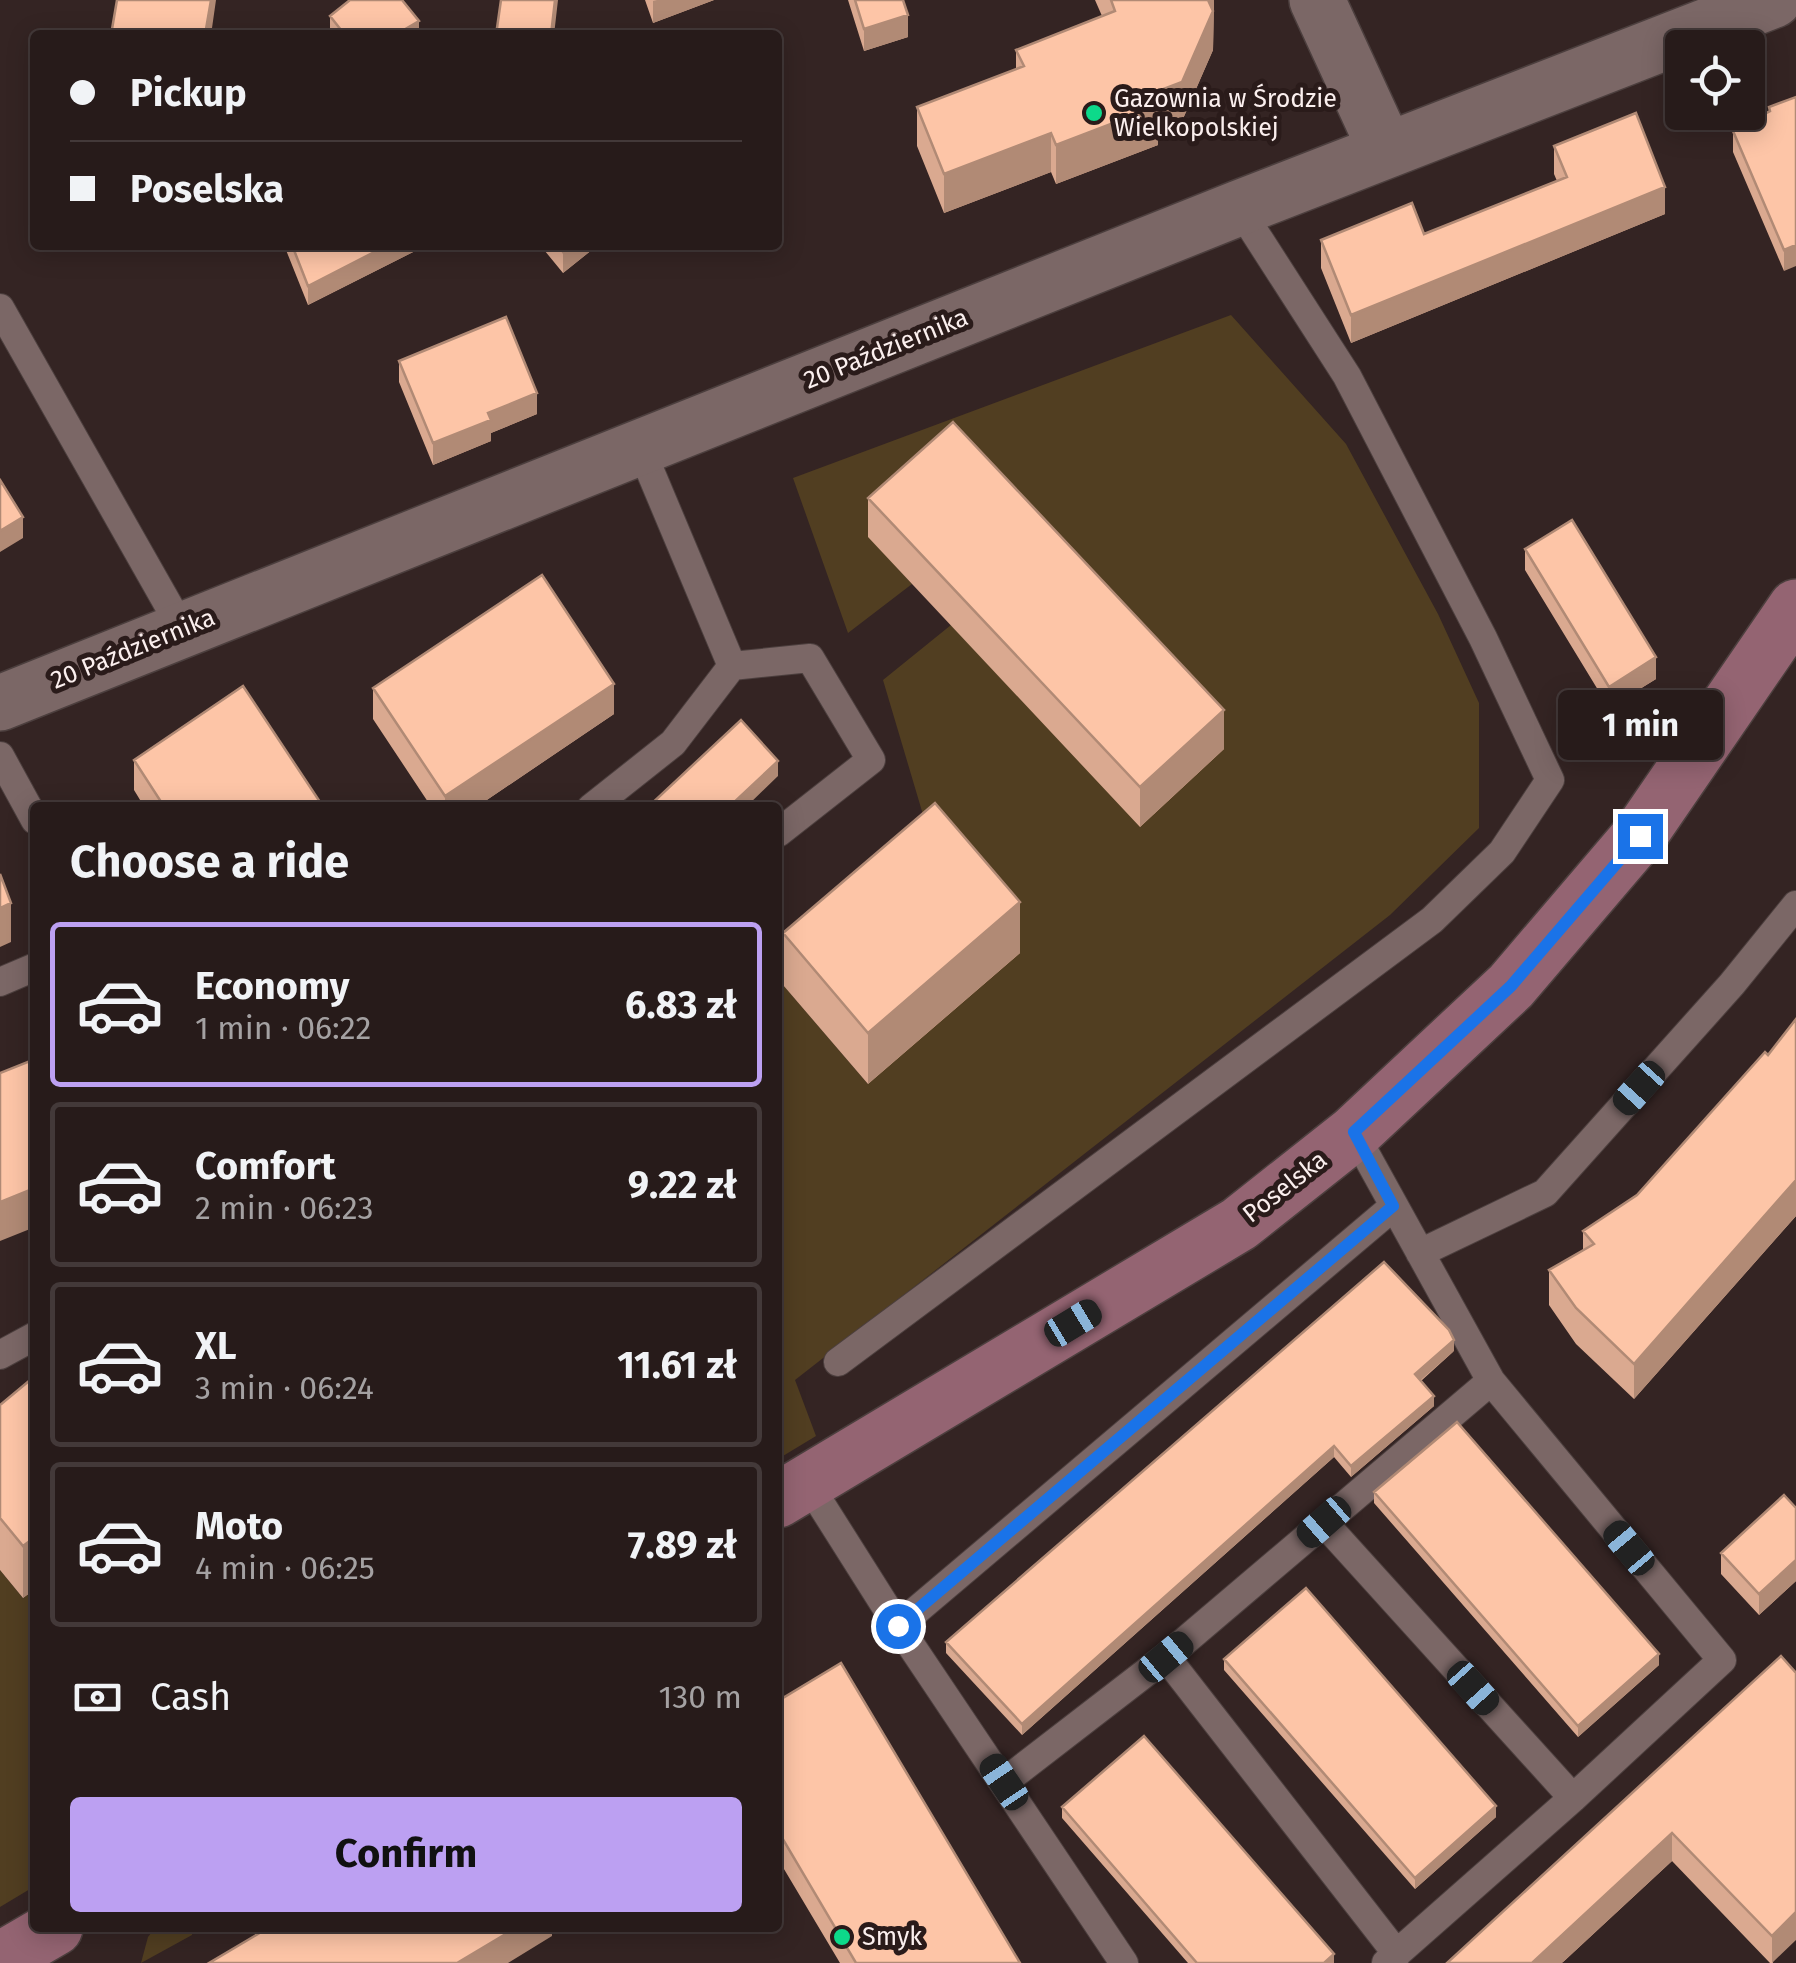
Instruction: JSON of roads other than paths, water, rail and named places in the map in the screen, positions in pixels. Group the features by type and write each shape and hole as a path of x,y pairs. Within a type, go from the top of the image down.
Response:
{"street":[{"path":"1317,0 1386,150"},
{"name":"20 Października","path":"0,703 1239,208 1774,0"},
{"name":"Poselska","path":"792,1491 1239,1224 1354,1132 1511,986 1640,836 1796,608"},
{"path":"0,1960 48,1932"}],"lane":[{"path":"838,1362 1432,920 1502,852 1550,780 1483,638 1346,376 1239,208"},
{"path":"0,308 182,629"},
{"path":"640,446 732,666"},
{"path":"599,802 673,743 732,666 810,658 872,760 782,830"},
{"path":"0,756 30,811"},
{"path":"1420,1253 1545,1192 1732,984 1796,906"},
{"path":"0,982 30,969"},
{"path":"1166,1657 1392,1959 1722,1660 1491,1382 1354,1132"},
{"path":"898,1626 1393,1206"},
{"path":"0,1356 30,1339"},
{"path":"1004,1782 1166,1657 1491,1382"},
{"path":"792,1491 898,1626 1124,1963"},
{"path":"1324,1522 1573,1798"}],"place":[{"name":"Gazownia w Środzie Wielkopolskiej","path":"1094,113"},
{"name":"Smyk","path":"842,1937"}]}
